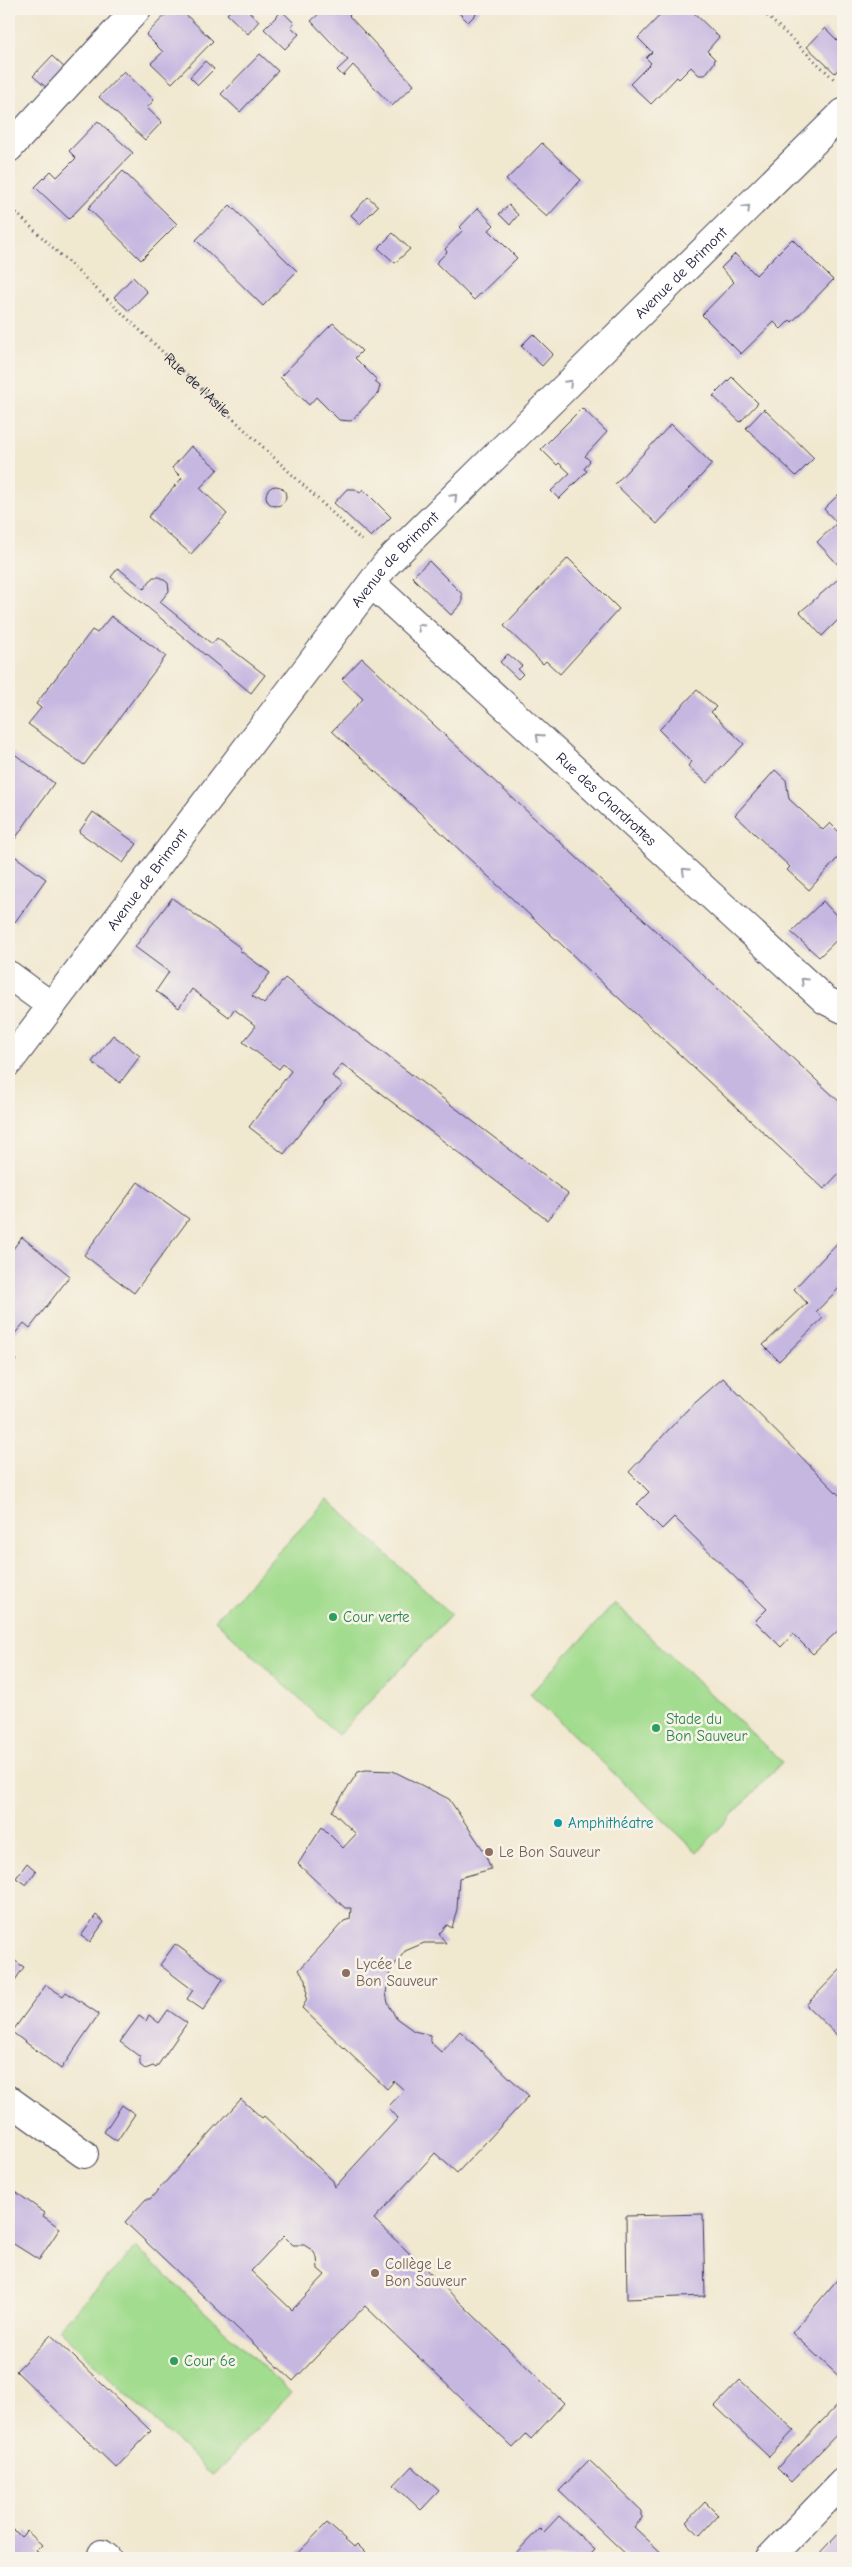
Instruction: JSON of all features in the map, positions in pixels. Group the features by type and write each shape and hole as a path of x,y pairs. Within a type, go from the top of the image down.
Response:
{"street":[{"path":"9,148 137,9"},
{"name":"Avenue de Brimont","path":"9,1062 50,1005 379,574 843,113"},
{"name":"Rue des Chardrottes","path":"379,574 818,994 843,1009"},
{"path":"9,975 50,1005"},
{"path":"9,2100 84,2154"},
{"path":"770,2558 843,2482"}],"path":[{"path":"760,9 840,84"},
{"name":"Rue de l'Asile","path":"9,206 379,574"}],"green space":[{"name":"Cour verte","path":"328,1499 451,1615 338,1735 215,1620"},
{"name":"Stade du Bon Sauveur","path":"615,1603 782,1762 697,1852 530,1694"},
{"name":"Cour 6e","path":"136,2247 291,2393 213,2476 58,2329"}],"building":[{"path":"171,9 180,9 213,41 172,83 151,63 163,52 146,35"},
{"path":"232,9 246,9 259,21 248,34 227,14"},
{"path":"324,9 344,9 414,85 392,106 353,65 343,76 337,70 348,60 311,21"},
{"path":"455,9 481,9 468,22"},
{"path":"666,9 690,9 719,37 707,51 715,59 705,75 699,75 691,67 679,79 677,77 651,104 630,84 651,63 646,58 652,52 638,38"},
{"path":"282,11 294,23 291,27 299,34 285,49 264,29"},
{"path":"825,28 843,46 843,64 835,73 807,47"},
{"path":"260,54 278,71 240,112 221,94"},
{"path":"52,56 68,71 50,91 33,76"},
{"path":"205,61 214,69 198,85 190,77"},
{"path":"124,71 154,100 147,108 162,122 145,140 99,97"},
{"path":"98,121 133,153 69,219 35,187 51,171 57,177 76,158 69,151"},
{"path":"542,143 581,180 547,217 506,180"},
{"path":"123,171 177,224 141,260 88,208"},
{"path":"368,197 378,206 360,224 351,215"},
{"path":"230,205 297,271 263,306 196,240"},
{"path":"509,205 518,215 510,225 499,214"},
{"path":"478,208 494,225 489,230 517,258 474,300 436,263 447,252 445,249 463,230 460,227"},
{"path":"393,233 410,249 395,263 378,248"},
{"path":"792,239 833,280 792,322 790,320 781,329 774,322 741,354 702,315 734,282 721,268 735,254 756,275"},
{"path":"133,277 147,292 129,311 114,297"},
{"path":"9,299 13,312 9,319"},
{"path":"333,323 362,351 355,358 377,380 375,382 380,386 378,393 351,421 339,420 316,397 309,405 280,377"},
{"path":"533,334 553,354 542,366 521,346"},
{"path":"732,377 758,403 740,422 713,396"},
{"path":"582,408 607,432 585,456 590,461 584,469 587,471 559,499 551,491 570,473 559,463 557,465 541,449"},
{"path":"764,409 814,458 796,476 746,428"},
{"path":"671,424 712,464 657,524 615,484"},
{"path":"191,446 218,469 200,488 227,514 191,554 148,517 182,478 172,468"},
{"path":"276,486 283,489 286,496 283,503 276,506 269,503 266,496 269,489"},
{"path":"347,489 355,489 360,493 363,489 391,517 371,537 334,503"},
{"path":"841,492 843,494 843,570 817,542 837,523 824,509"},
{"path":"568,558 619,609 560,674 546,661 543,664 504,626"},
{"path":"429,561 462,594 462,603 451,615 412,577"},
{"path":"118,568 144,589 153,577 160,577 168,583 169,591 160,602 212,644 217,638 265,675 251,693 111,577"},
{"path":"843,575 843,615 822,636 800,612"},
{"path":"111,616 166,656 84,765 28,724 41,708 36,704 92,630 97,633"},
{"path":"508,654 522,666 518,669 523,674 518,679 500,662"},
{"path":"362,658 843,1105 843,1169 824,1189 332,731 363,699 342,679"},
{"path":"697,690 716,707 711,712 744,744 707,783 688,766 691,762 659,730"},
{"path":"9,750 54,783 10,846 9,844"},
{"path":"775,770 786,780 789,799 823,830 830,823 843,836 843,852 809,890 787,870 790,867 735,815"},
{"path":"93,812 137,844 123,863 79,832"},
{"path":"9,852 46,879 15,922 9,917"},
{"path":"172,898 241,948 239,950 270,973 252,996 264,1004 285,978 568,1194 547,1220 342,1064 332,1076 343,1085 325,1101 284,1154 249,1127 291,1071 283,1064 279,1069 243,1042 256,1026 234,1009 229,1017 192,989 179,1008 156,991 169,972 135,947"},
{"path":"823,901 843,923 843,934 819,957 791,932"},
{"path":"113,1035 140,1056 120,1083 92,1062"},
{"path":"138,1182 189,1219 134,1293 84,1255"},
{"path":"22,1237 70,1276 30,1328 24,1323 11,1338 9,1336 9,1254"},
{"path":"843,1237 843,1284 816,1312 823,1318 779,1361 763,1345 807,1303 794,1289"},
{"path":"9,1356 16,1360 9,1371"},
{"path":"723,1378 843,1499 843,1626 813,1654 793,1634 781,1647 755,1621 767,1609 674,1517 662,1529 637,1504 649,1492 629,1472 688,1409"},
{"path":"366,1770 393,1771 449,1799 484,1851 491,1869 459,1878 457,1909 452,1928 447,1925 439,1934 446,1943 424,1943 405,1951 390,1971 386,1993 388,2003 396,2018 414,2031 430,2035 430,2042 441,2052 460,2031 529,2096 457,2173 435,2153 374,2219 564,2403 531,2439 526,2434 513,2448 365,2306 293,2381 125,2222 146,2199 150,2199 241,2099 262,2118 264,2116 333,2181 335,2187 398,2118 388,2107 404,2090 394,2081 387,2089 302,2008 306,2001 307,1989 306,1979 299,1970 344,1921 350,1919 351,1908 345,1908 298,1864 322,1827 343,1848 356,1834 332,1811 358,1772","holes":["284,2236 293,2245 304,2245 312,2250 317,2257 318,2269 325,2275 292,2310 251,2271"]},
{"path":"27,1863 36,1871 26,1885 16,1878"},
{"path":"96,1915 104,1922 90,1942 81,1936"},
{"path":"175,1944 223,1979 203,2010 187,1999 193,1990 160,1965"},
{"path":"9,1957 24,1967 9,1989"},
{"path":"843,1967 843,2041 806,2005"},
{"path":"46,1985 63,1996 66,1992 99,2014 61,2069 12,2032"},
{"path":"168,2010 187,2023 156,2068 153,2066 145,2069 140,2065 140,2057 120,2042 139,2016 146,2021 149,2015 159,2023"},
{"path":"122,2105 135,2114 117,2141 104,2132"},
{"path":"13,2190 45,2213 43,2216 60,2228 39,2260 9,2241 9,2196"},
{"path":"703,2214 705,2296 627,2299 626,2216"},
{"path":"842,2274 843,2330 840,2333 843,2337 843,2380 792,2333"},
{"path":"51,2335 151,2431 116,2468 16,2371"},
{"path":"740,2380 794,2430 769,2457 715,2406"},
{"path":"842,2400 843,2428 791,2482 777,2468"},
{"path":"589,2460 642,2511 642,2518 634,2527 667,2558 630,2558 559,2491"},
{"path":"412,2466 439,2491 421,2510 394,2485"},
{"path":"705,2502 718,2515 700,2535 686,2522"},
{"path":"559,2516 595,2550 587,2558 511,2558 540,2528 544,2532"},
{"path":"327,2523 354,2547 357,2544 371,2558 293,2558"},
{"path":"9,2525 21,2537 27,2531 42,2545 36,2551 39,2553 34,2558 9,2558"},
{"path":"843,2529 843,2558 816,2558"}],"place":[{"name":"Cour verte","path":"333,1617"},
{"name":"Stade du Bon Sauveur","path":"656,1728"},
{"name":"Amphithéatre","path":"558,1823"},
{"name":"Le Bon Sauveur","path":"489,1852"},
{"name":"Lycée Le Bon Sauveur","path":"346,1973"},
{"name":"Collège Le Bon Sauveur","path":"375,2273"},
{"name":"Cour 6e","path":"174,2361"}]}
